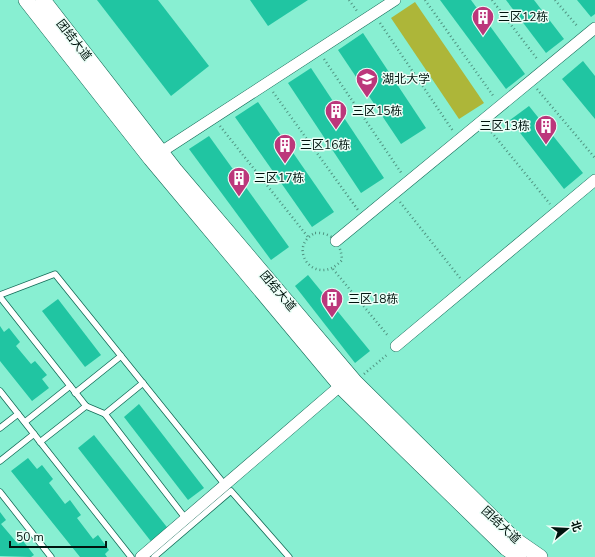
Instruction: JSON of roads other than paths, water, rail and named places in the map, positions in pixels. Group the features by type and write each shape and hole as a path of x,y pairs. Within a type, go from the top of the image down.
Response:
{"main road":[{"name":"团结大道","path":"26,0 151,159 340,386 506,548 519,557"},
{"name":"团结大道","path":"43,0 161,152 355,382 514,539 540,557"}],"street":[{"path":"161,152 394,0"},
{"path":"336,241 595,28"},
{"path":"396,346 595,180"},
{"path":"141,557 340,386"}],"lane":[{"path":"186,519 104,414 86,406 0,296 55,274 225,485"},
{"path":"75,392 121,356"},
{"path":"104,414 143,383"},
{"path":"25,422 70,386"},
{"path":"0,391 131,557"},
{"path":"40,442 86,406"},
{"path":"0,428 18,414"},
{"path":"0,461 34,434"},
{"path":"154,557 231,491 289,557"},
{"path":"0,492 51,557"}],"place":[{"name":"三区12栋","path":"483,36"},
{"name":"湖北大学","path":"367,98"},
{"name":"三区15栋","path":"336,130"},
{"name":"三区13栋","path":"546,146"},
{"name":"三区16栋","path":"285,164"},
{"name":"三区17栋","path":"239,198"},
{"name":"三区18栋","path":"332,318"}]}
